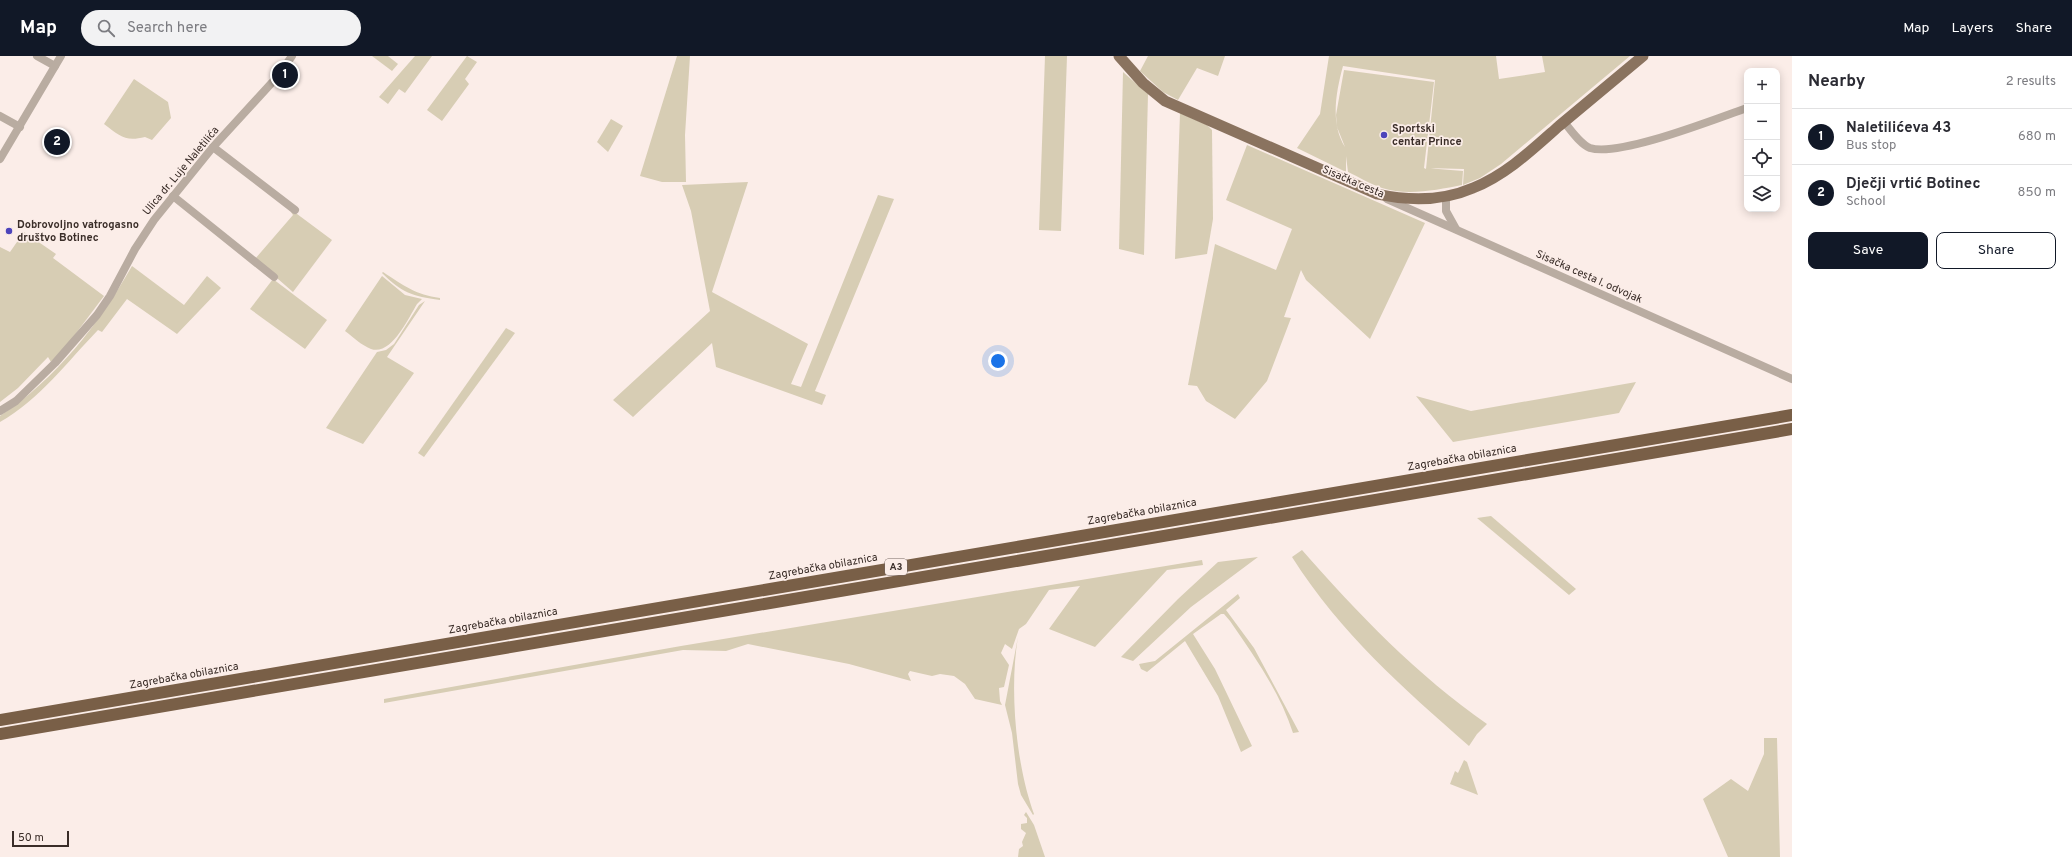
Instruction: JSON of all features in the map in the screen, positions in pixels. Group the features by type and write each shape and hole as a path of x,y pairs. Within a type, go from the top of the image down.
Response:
{"highway":[{"name":"Zagrebačka obilaznica","path":"0,720 1792,415"},
{"name":"A3","path":"0,734 1792,429"}],"main road":[{"name":"Sisačka cesta","path":"1119,56 1143,83 1166,101 1378,194 1414,199 1446,196 1474,188 1495,176 1522,158 1643,56"}],"street":[{"path":"37,56 55,66"},
{"path":"0,159 61,56"},
{"name":"Ulica dr. Luje Naletilića","path":"0,411 16,401 50,368 97,315 110,296 144,235 173,196 213,147 270,86 292,56"},
{"path":"1564,122 1583,143 1589,147 1612,148 1653,141 1744,109"},
{"path":"0,116 20,127"},
{"path":"213,147 295,210"},
{"name":"Sisačka cesta I. odvojak","path":"1378,194 1792,379"},
{"path":"173,196 274,277"},
{"path":"1446,196 1446,211 1456,230"}],"shaded area":[{"path":"372,56 388,56 398,64 392,71"},
{"path":"415,56 432,56 405,93 399,89 388,104 379,97"},
{"path":"467,56 477,62 465,79 469,84 442,121 427,110"},
{"path":"677,56 690,56 685,135 686,182 662,182 640,176"},
{"path":"1045,56 1067,56 1061,231 1039,230"},
{"path":"1148,56 1225,56 1218,76 1197,68 1178,100 1163,92 1140,71"},
{"path":"1329,56 1496,56 1499,79 1545,72 1542,56 1630,56 1501,164 1480,178 1463,185 1464,169 1426,168 1463,171 1462,185 1412,192 1402,192 1382,188 1348,172 1346,156 1346,172 1297,148 1320,114","holes":["1343,66 1435,80 1426,169 1424,168 1434,82 1344,70 1336,115 1338,86","1337,128 1345,147 1340,138"]},
{"path":"1123,72 1148,94 1144,255 1119,249"},
{"path":"134,79 168,102 171,118 152,140 145,137 132,139 123,137 104,124"},
{"path":"1180,113 1207,125 1212,130 1213,219 1207,254 1175,259"},
{"path":"611,119 623,126 608,152 597,142"},
{"path":"1247,145 1425,223 1370,339 1306,280 1301,270 1284,317 1291,318 1267,381 1235,419 1206,401 1197,386 1188,385 1215,244 1276,270 1292,229 1226,200"},
{"path":"748,182 712,292 808,344 791,384 801,387 878,195 894,199 815,391 826,395 822,405 716,367 712,343 633,417 613,400 710,311 691,211 682,185"},
{"path":"293,211 332,240 293,292 255,259 293,215 291,212"},
{"path":"24,232 56,254 53,258 104,296 71,340 51,362 48,357 18,388 0,402 0,247 10,252"},
{"path":"132,266 184,305 207,276 221,288 177,334 127,299 102,332 98,330 28,403 0,422 0,416 40,385 75,349 105,309"},
{"path":"383,272 410,289 431,297 440,298 440,300 422,297 408,292 389,280 382,273"},
{"path":"382,276 405,295 422,299 417,304 404,327 392,342 378,350 371,349 360,343 345,331"},
{"path":"273,279 327,320 305,349 250,309"},
{"path":"425,301 387,357 414,373 363,444 326,428 377,352 386,350 394,344 419,305"},
{"path":"506,328 515,333 424,457 418,453"},
{"path":"1636,382 1619,413 1453,442 1416,396 1471,411"},
{"path":"1491,516 1576,589 1569,595 1477,518"},
{"path":"1302,550 1344,597 1389,643 1461,705 1487,724 1477,734 1469,746 1396,681 1331,611 1292,557"},
{"path":"1258,557 1191,607 1133,661 1121,657 1178,599 1218,562"},
{"path":"1202,560 1203,565 1167,570 1095,647 1049,629 1080,586 1049,590 1026,624 1019,629 1012,649 1005,644 1001,653 1009,665 1004,687 999,688 1000,701 1002,705 975,699 965,684 954,676 940,674 932,676 910,671 908,674 911,681 849,664 748,644 726,651 683,650 384,703 384,699 681,646"},
{"path":"1238,594 1240,598 1226,610 1254,648 1299,732 1293,733 1288,718 1266,675 1230,621 1224,614 1221,614 1193,634 1215,669 1252,746 1241,752 1218,696 1185,641 1147,672 1141,669 1139,664 1155,661"},
{"path":"1018,637 1014,680 1016,727 1023,773 1034,814 1033,815 1021,795 1018,784 1012,733 1005,705"},
{"path":"1764,738 1777,738 1780,857 1728,857 1703,799 1731,779 1748,791 1764,754"},
{"path":"1464,760 1467,762 1478,795 1450,784 1455,771 1458,773"},
{"path":"1026,812 1034,825 1045,857 1018,857 1019,849 1023,846 1022,842 1026,833 1021,829 1021,824 1027,823 1027,818 1024,815"}],"place":[{"name":"Naletilićeva 43","path":"285,75"},
{"name":"Sportski centar Prince","path":"1384,135"},
{"name":"Dječji vrtić Botinec","path":"57,142"},
{"name":"Dobrovoljno vatrogasno društvo Botinec","path":"9,231"}]}
